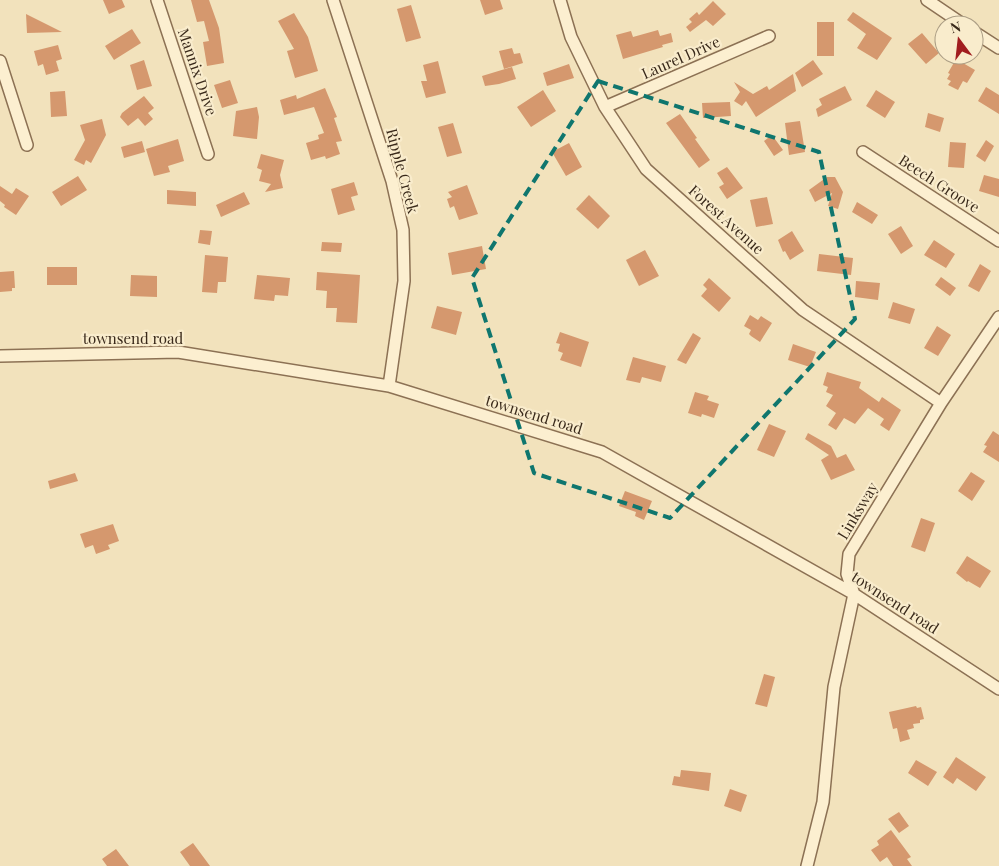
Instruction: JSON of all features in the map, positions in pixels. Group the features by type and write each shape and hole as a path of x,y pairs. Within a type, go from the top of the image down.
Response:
{"street":[{"name":"Mannix Drive","path":"157,0 208,154"},
{"name":"Ripple Creek","path":"333,0 392,181 403,230 404,281 389,386"},
{"name":"Forest Avenue","path":"560,0 571,38 605,107 646,169 803,310 941,403"},
{"path":"927,0 949,15"},
{"name":"Laurel Drive","path":"605,107 769,36"},
{"path":"984,38 999,48"},
{"path":"0,61 27,145"},
{"name":"Beech Groove","path":"863,152 999,241"},
{"name":"Linksway","path":"807,866 823,802 834,687 854,594 847,574 849,554 941,403 999,317"},
{"name":"townsend road","path":"0,356 178,352 389,386 602,452 854,594 999,689"}],"highlighted area":[{"path":"598,81 819,152 855,319 670,518 534,473 472,278"}],"building":[{"path":"103,0 122,0 125,7 109,14"},
{"path":"191,0 209,0 219,28 224,63 207,66 203,42 209,41 204,21 197,22"},
{"path":"480,0 500,0 503,9 485,15"},
{"path":"713,1 726,14 713,26 706,20 690,32 686,27 692,22 689,19 697,12 699,15"},
{"path":"411,5 421,38 406,42 397,9"},
{"path":"853,12 892,38 877,60 857,48 866,34 847,20"},
{"path":"294,13 308,37 318,71 295,78 287,51 294,49 278,21"},
{"path":"26,14 62,32 27,33"},
{"path":"817,22 834,22 834,56 817,56"},
{"path":"132,29 141,43 114,60 105,46"},
{"path":"658,30 660,36 671,33 673,42 662,45 663,47 623,59 616,35 631,31 633,37"},
{"path":"922,33 934,47 934,57 926,64 908,44"},
{"path":"58,45 62,59 56,61 59,71 46,75 43,64 38,66 34,51"},
{"path":"512,48 514,54 520,53 523,63 504,69 499,51"},
{"path":"144,60 152,86 137,90 130,65"},
{"path":"813,60 823,74 802,87 795,73"},
{"path":"438,61 446,93 426,98 421,81 427,81 423,65"},
{"path":"569,64 574,78 547,86 543,73"},
{"path":"953,65 966,65 975,70 967,83 963,81 958,90 948,85 951,81 947,79 950,74 948,73"},
{"path":"512,67 516,79 485,86 482,76"},
{"path":"793,74 796,91 756,117 746,101 742,106 734,101 740,92 734,82 753,94 767,86 769,90"},
{"path":"230,80 238,103 222,108 214,85"},
{"path":"845,86 852,100 818,117 816,109 822,105 819,99"},
{"path":"986,87 999,95 999,114 978,101"},
{"path":"325,88 337,117 334,118 342,141 336,142 340,154 326,159 325,156 311,160 306,143 319,139 318,135 324,133 314,107 284,115 280,100 296,95 297,99"},
{"path":"543,90 556,111 531,127 517,107"},
{"path":"876,90 895,102 885,118 866,106"},
{"path":"65,91 67,116 51,117 50,92"},
{"path":"144,96 154,108 148,113 153,119 145,126 138,118 128,126 120,117 122,113"},
{"path":"730,102 731,116 703,118 702,103"},
{"path":"257,107 259,117 257,139 233,136 236,111"},
{"path":"928,113 944,118 940,132 925,127"},
{"path":"680,114 710,160 699,168 666,123"},
{"path":"102,119 106,135 91,163 86,160 84,165 74,160 85,140 80,125"},
{"path":"800,121 805,152 789,155 785,123"},
{"path":"453,123 462,153 447,157 438,127"},
{"path":"772,135 783,150 774,156 764,141"},
{"path":"178,139 184,161 168,166 170,172 154,176 146,149"},
{"path":"986,140 994,146 985,162 976,156"},
{"path":"142,141 145,152 124,158 121,147"},
{"path":"950,142 966,143 964,168 948,167"},
{"path":"569,143 582,167 566,176 552,152"},
{"path":"261,154 284,160 280,175 283,188 265,192 271,184 259,181 262,170 257,168"},
{"path":"727,167 743,188 727,199 719,187 724,184 717,173"},
{"path":"984,175 999,179 999,197 979,191"},
{"path":"78,176 87,190 61,206 52,192"},
{"path":"827,177 835,177 843,192 838,209 828,206 832,193 815,202 809,190"},
{"path":"354,182 358,195 351,197 355,210 338,215 331,189"},
{"path":"467,185 478,214 459,220 454,206 450,208 447,199 452,197 448,192"},
{"path":"0,186 12,194 16,188 29,196 16,215 4,207 5,205 0,201"},
{"path":"167,190 196,192 196,206 167,204"},
{"path":"244,192 250,204 221,217 216,205"},
{"path":"589,195 610,216 598,229 576,209"},
{"path":"767,197 773,224 756,227 750,200"},
{"path":"857,202 878,215 872,224 852,212"},
{"path":"901,226 913,246 901,254 888,234"},
{"path":"200,230 212,231 210,245 198,243"},
{"path":"792,231 804,251 790,260 785,251 783,252 778,240"},
{"path":"934,240 955,254 946,268 924,255"},
{"path":"322,242 342,243 341,252 321,251"},
{"path":"482,246 486,269 452,275 448,253"},
{"path":"645,250 659,276 639,286 626,260"},
{"path":"819,254 853,258 851,275 817,271"},
{"path":"205,255 228,257 226,282 218,282 217,293 202,292"},
{"path":"980,264 991,271 979,292 968,286"},
{"path":"47,267 77,267 77,285 47,285"},
{"path":"14,271 15,288 12,288 12,291 0,292 0,272"},
{"path":"317,272 360,275 357,323 336,322 337,308 326,308 327,291 316,290"},
{"path":"131,275 157,276 157,297 130,296"},
{"path":"257,275 290,278 288,296 275,295 274,301 254,299"},
{"path":"941,277 956,288 950,296 935,285"},
{"path":"709,278 731,298 719,312 701,296 707,289 703,285"},
{"path":"856,281 880,283 878,300 855,297"},
{"path":"893,302 915,309 910,324 888,318"},
{"path":"437,306 462,312 456,335 431,328"},
{"path":"750,315 758,320 761,316 772,323 760,342 749,334 751,330 744,326"},
{"path":"937,326 951,335 938,356 924,348"},
{"path":"560,332 589,342 581,367 560,360 563,353 558,351 560,344 556,343"},
{"path":"693,333 701,338 686,364 677,360"},
{"path":"793,344 816,352 810,367 788,360"},
{"path":"633,357 666,366 661,382 642,377 640,383 626,380"},
{"path":"827,372 861,382 859,388 879,402 882,397 901,410 889,431 880,425 884,419 868,408 855,424 844,418 836,430 828,425 836,413 826,406 833,395 826,392 828,387 823,385"},
{"path":"695,392 709,396 707,400 719,404 714,418 702,414 701,417 688,413"},
{"path":"769,424 786,431 774,457 757,450"},
{"path":"993,431 999,435 999,462 983,452 987,446 984,445"},
{"path":"808,433 831,446 837,458 846,454 855,470 831,480 821,460 829,455 805,439"},
{"path":"971,472 985,481 972,501 958,491"},
{"path":"75,473 78,481 50,489 48,481"},
{"path":"625,491 652,501 644,520 635,516 636,512 619,506"},
{"path":"921,518 935,523 925,552 911,547"},
{"path":"113,524 119,541 108,545 110,549 96,554 93,545 85,548 80,534"},
{"path":"967,556 991,571 980,588 967,582 956,573"},
{"path":"764,674 775,677 767,707 755,704"},
{"path":"916,706 917,708 921,707 924,719 920,720 920,723 913,724 914,728 907,730 910,739 900,742 897,728 893,729 889,712"},
{"path":"956,757 986,777 976,791 957,778 953,784 943,777"},
{"path":"916,760 937,772 928,786 908,773"},
{"path":"681,770 711,773 709,791 672,785 674,776 680,777"},
{"path":"730,789 747,795 741,812 724,806"},
{"path":"899,812 909,826 899,833 888,819"},
{"path":"891,830 911,857 907,859 912,866 893,866 887,857 880,862 871,850 879,845 877,841"},
{"path":"193,843 210,866 190,866 180,852"},
{"path":"116,849 129,866 107,866 102,859"}]}
